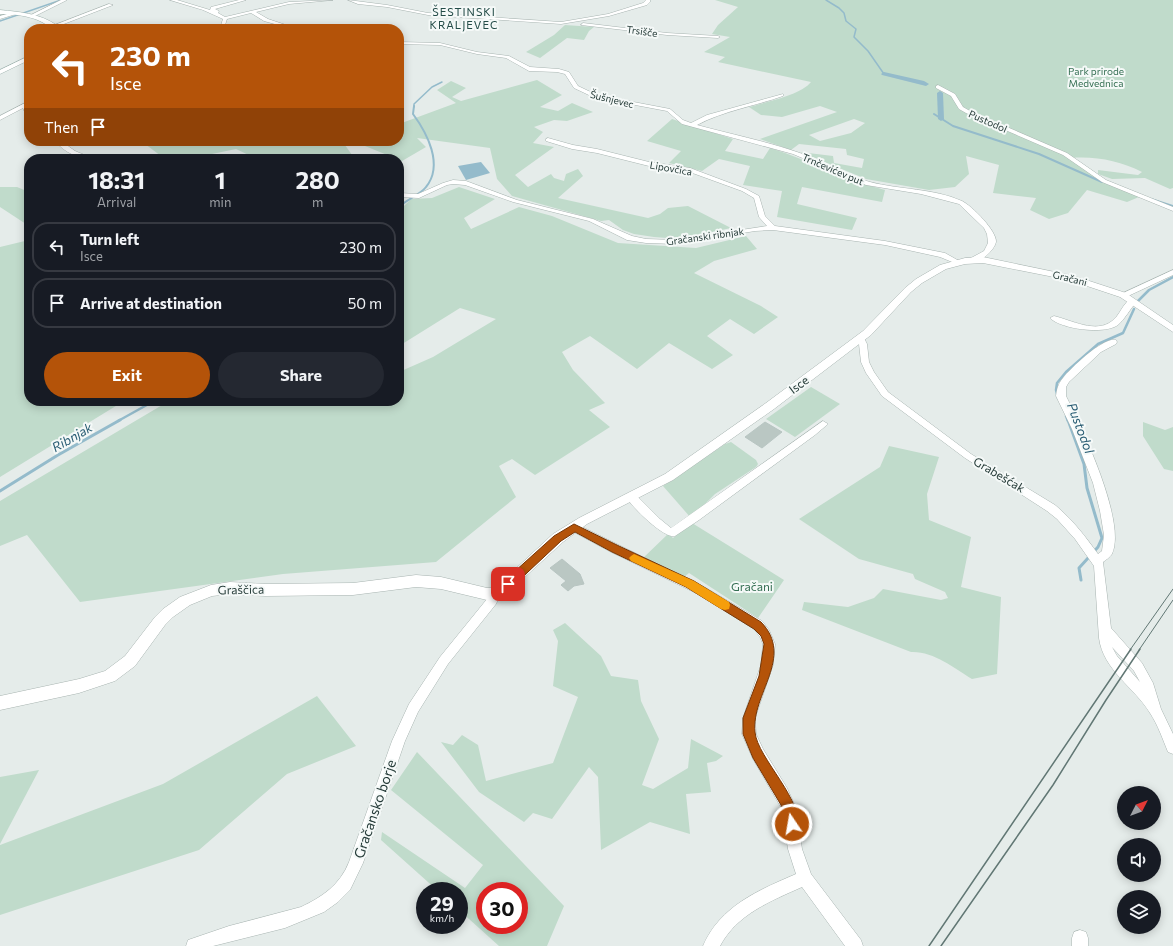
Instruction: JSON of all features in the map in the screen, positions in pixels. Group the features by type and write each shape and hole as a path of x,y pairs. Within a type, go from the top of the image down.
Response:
{"street":[{"path":"31,16 65,0"},
{"path":"172,0 205,9 225,18 290,2 331,0"},
{"path":"215,13 217,12 212,9 213,8 244,0"},
{"path":"350,0 358,3 387,6 428,14 567,22 614,14 645,4 648,0"},
{"path":"205,9 210,3"},
{"path":"64,24 111,5"},
{"path":"252,11 266,20 278,24"},
{"path":"0,12 18,13 31,16 49,24"},
{"path":"0,18 18,13"},
{"path":"223,24 225,18"},
{"name":"Trsišče","path":"567,22 667,34 718,37"},
{"name":"Šušnjevec","path":"404,43 449,45 477,53 507,57 529,69 562,71 570,75 576,87 591,94 628,104 668,110 671,111 677,119 692,125"},
{"path":"0,72 24,60"},
{"name":"Pustodol","path":"938,87 953,95 961,108 968,112 1065,154 1110,184 1173,209"},
{"path":"692,125 709,116 749,106 781,95"},
{"path":"0,118 24,106"},
{"name":"Trnčevićev put","path":"692,125 795,153 868,184 922,192 961,203 989,230 992,239 987,252"},
{"name":"Lipovčica","path":"548,140 572,147 597,151 650,164 688,169 744,190 757,197 762,217 773,228"},
{"path":"64,146 78,154"},
{"name":"Gračanski ribnjak","path":"404,196 415,197 423,195 445,184 460,182 473,185 504,198 526,205 591,220 622,235 637,240 676,242 755,229 773,228 840,236 922,250 942,255 957,262"},
{"path":"974,260 987,252 994,262"},
{"name":"Gračani","path":"957,262 974,260 994,262 1071,278 1123,295 1173,329"},
{"name":"Isce","path":"494,595 502,591 533,560 558,538 574,527 669,477 698,458 776,402 874,327 908,290 919,281 943,267 957,262"},
{"path":"1123,295 1173,272"},
{"path":"1054,318 1090,328 1107,328 1114,324 1128,304 1133,302"},
{"name":"Grabešćak","path":"860,338 863,344 865,362 870,373 885,394 968,456 1051,508 1070,526 1093,555 1100,568 1105,630 1104,643 1113,660 1155,709 1173,748"},
{"path":"1093,555 1104,558 1110,546 1110,534 1093,466 1061,396 1066,380 1098,350 1113,342"},
{"path":"632,497 660,526 671,533 781,456 823,424"},
{"path":"574,527 615,549 696,587 758,625 766,634 769,644 767,665 751,710 749,718 749,734 758,754 787,803 792,820 795,849 804,878 855,946"},
{"name":"Graščica","path":"0,703 85,684 110,676 130,661 160,621 168,613 185,601 211,591 230,588 266,590 353,589 416,581 441,583 494,595"},
{"name":"Gračansko borje","path":"194,946 224,934 309,911 323,904 342,889 356,867 404,727 431,679 492,601 494,595"},
{"path":"711,946 723,926 738,911 755,901 804,878"}],"green space":[{"name":"Park prirode Medvednica","path":"715,0 1173,0 1173,188 1170,189 1145,178 1112,179 1098,174 1098,170 1138,175 1142,172 1116,162 1090,158 1071,158 1106,183 1139,197 1127,202 1087,190 1068,213 1049,219 1030,210 1036,198 993,193 999,165 966,156 969,174 955,187 929,190 866,179 800,152 833,156 834,163 862,168 864,159 847,155 846,149 799,144 791,150 760,139 837,112 820,106 782,117 761,115 749,107 799,91 811,82 718,62 725,57 704,52 730,37 712,34 718,25 738,7","holes":["854,119 865,123 851,133 820,141 809,135"]},
{"path":"565,25 594,27 589,31 584,40 567,38 540,58 526,52 554,35"},
{"path":"537,80 562,95 540,107 558,111 572,103 593,112 567,121 554,120 534,127 543,132 533,143 554,147 515,175 528,187 551,174 554,178 564,181 566,174 578,169 583,176 558,198 648,218 660,214 668,208 688,206 731,228 680,239 634,234 623,230 609,220 601,221 512,196 497,179 490,148 417,138 426,147 404,160 404,154 385,154 365,146 404,146 404,122 456,103 437,90 451,81 466,88 452,97 461,101"},
{"path":"672,119 733,139 725,151 763,159 770,148 856,181 885,190 882,202 802,187 797,204 857,218 852,230 777,217 782,191 743,185 750,166 719,159 702,171 669,163 681,151 647,141"},
{"path":"148,146 346,146 351,154 246,154 236,149 212,154 158,154"},
{"path":"0,187 17,187 24,190 24,223 0,207"},
{"path":"459,187 495,199 464,218 471,229 519,207 552,216 618,243 696,248 746,236 757,249 714,261 694,273 761,306 778,317 754,334 730,319 707,336 733,355 712,369 669,343 637,369 590,336 562,352 573,370 605,403 589,410 610,427 535,475 512,459 499,466 516,497 436,562 283,574 80,602 27,535 0,546 0,501 161,406 404,406 404,370 433,357 496,319 460,308 404,343 404,206 411,199 432,198"},
{"path":"24,241 24,406 116,406 0,477 0,247"},
{"path":"811,387 840,404 795,437 766,419"},
{"path":"1143,422 1165,430 1173,427 1173,471 1164,469 1143,436"},
{"path":"731,442 756,460 758,464 756,467 715,494 691,518 663,486 725,444"},
{"path":"889,446 939,457 927,494 929,520 971,537 961,587 1001,597 997,674 972,679 951,665 935,657 919,652 911,652 802,610 804,602 848,607 874,598 883,589 941,600 948,598 945,592 915,579 913,574 859,559 799,519 880,467"},
{"name":"Gračani","path":"692,523 784,580 758,618 689,573 684,577 642,559 668,534 673,538"},
{"path":"565,623 601,656 611,676 638,680 641,701 659,739 642,785 653,789 688,768 691,739 723,756 716,761 707,763 711,792 686,794 690,834 650,822 601,850 598,777 589,767 552,819 533,813 524,822 479,792 441,742 453,745 462,735 478,745 486,781 553,763 578,697 553,686 558,641 553,630"},
{"path":"317,696 356,746 287,774 199,850 0,915 0,845 163,784"},
{"path":"417,752 564,906 547,946 499,946 486,934 528,934 528,882 476,882 476,925 468,918 468,884 483,865 391,790"},
{"path":"39,770 0,844 0,777"},
{"path":"382,832 456,882 428,882 381,840"}],"water":[{"path":"481,162 490,173 466,180 458,166"}],"building":[{"path":"765,422 782,432 762,448 745,437"},
{"path":"562,559 580,574 584,584 574,586 568,591 561,585 566,581 550,568"}],"waterway":[{"path":"0,21 61,0"},
{"name":"Pustodol","path":"826,0 844,13 846,21 856,29 854,37 868,51 884,74"},
{"path":"884,74 926,84"},
{"name":"Ribnjak","path":"414,106 414,104 432,87 442,82"},
{"path":"940,93 941,119"},
{"name":"Ribnjak","path":"404,203 424,190 434,169 432,149 413,114 414,106"},
{"name":"Pustodol","path":"934,114 953,126 1039,154 1102,182"},
{"name":"Pustodol","path":"1151,199 1173,206"},
{"name":"Pustodol","path":"1138,301 1149,290 1173,277"},
{"name":"Pustodol","path":"1058,398 1056,390 1057,383 1066,372 1098,344 1123,333 1134,309"},
{"name":"Ribnjak","path":"118,421 145,406"},
{"name":"Pustodol","path":"1066,416 1068,421"},
{"name":"Ribnjak","path":"0,491 58,455 120,420"},
{"name":"Pustodol","path":"1068,420 1084,464 1087,488 1102,538 1098,547 1079,568 1081,580"}],"tram line":[{"path":"1130,650 1173,589"},
{"path":"1139,650 1173,600"},
{"path":"929,946 1131,649"},
{"path":"941,946 1053,785 1140,649"}],"slow traffic":[{"path":"634,558 690,584 725,605"}],"district":[{"name":"ŠESTINSKI KRALJEVEC","path":"464,18"}],"route":[{"path":"508,584 558,538 574,527 615,549 690,584 758,625 766,634 769,644 767,665 749,718 749,734 758,754 787,803 792,824"}]}
